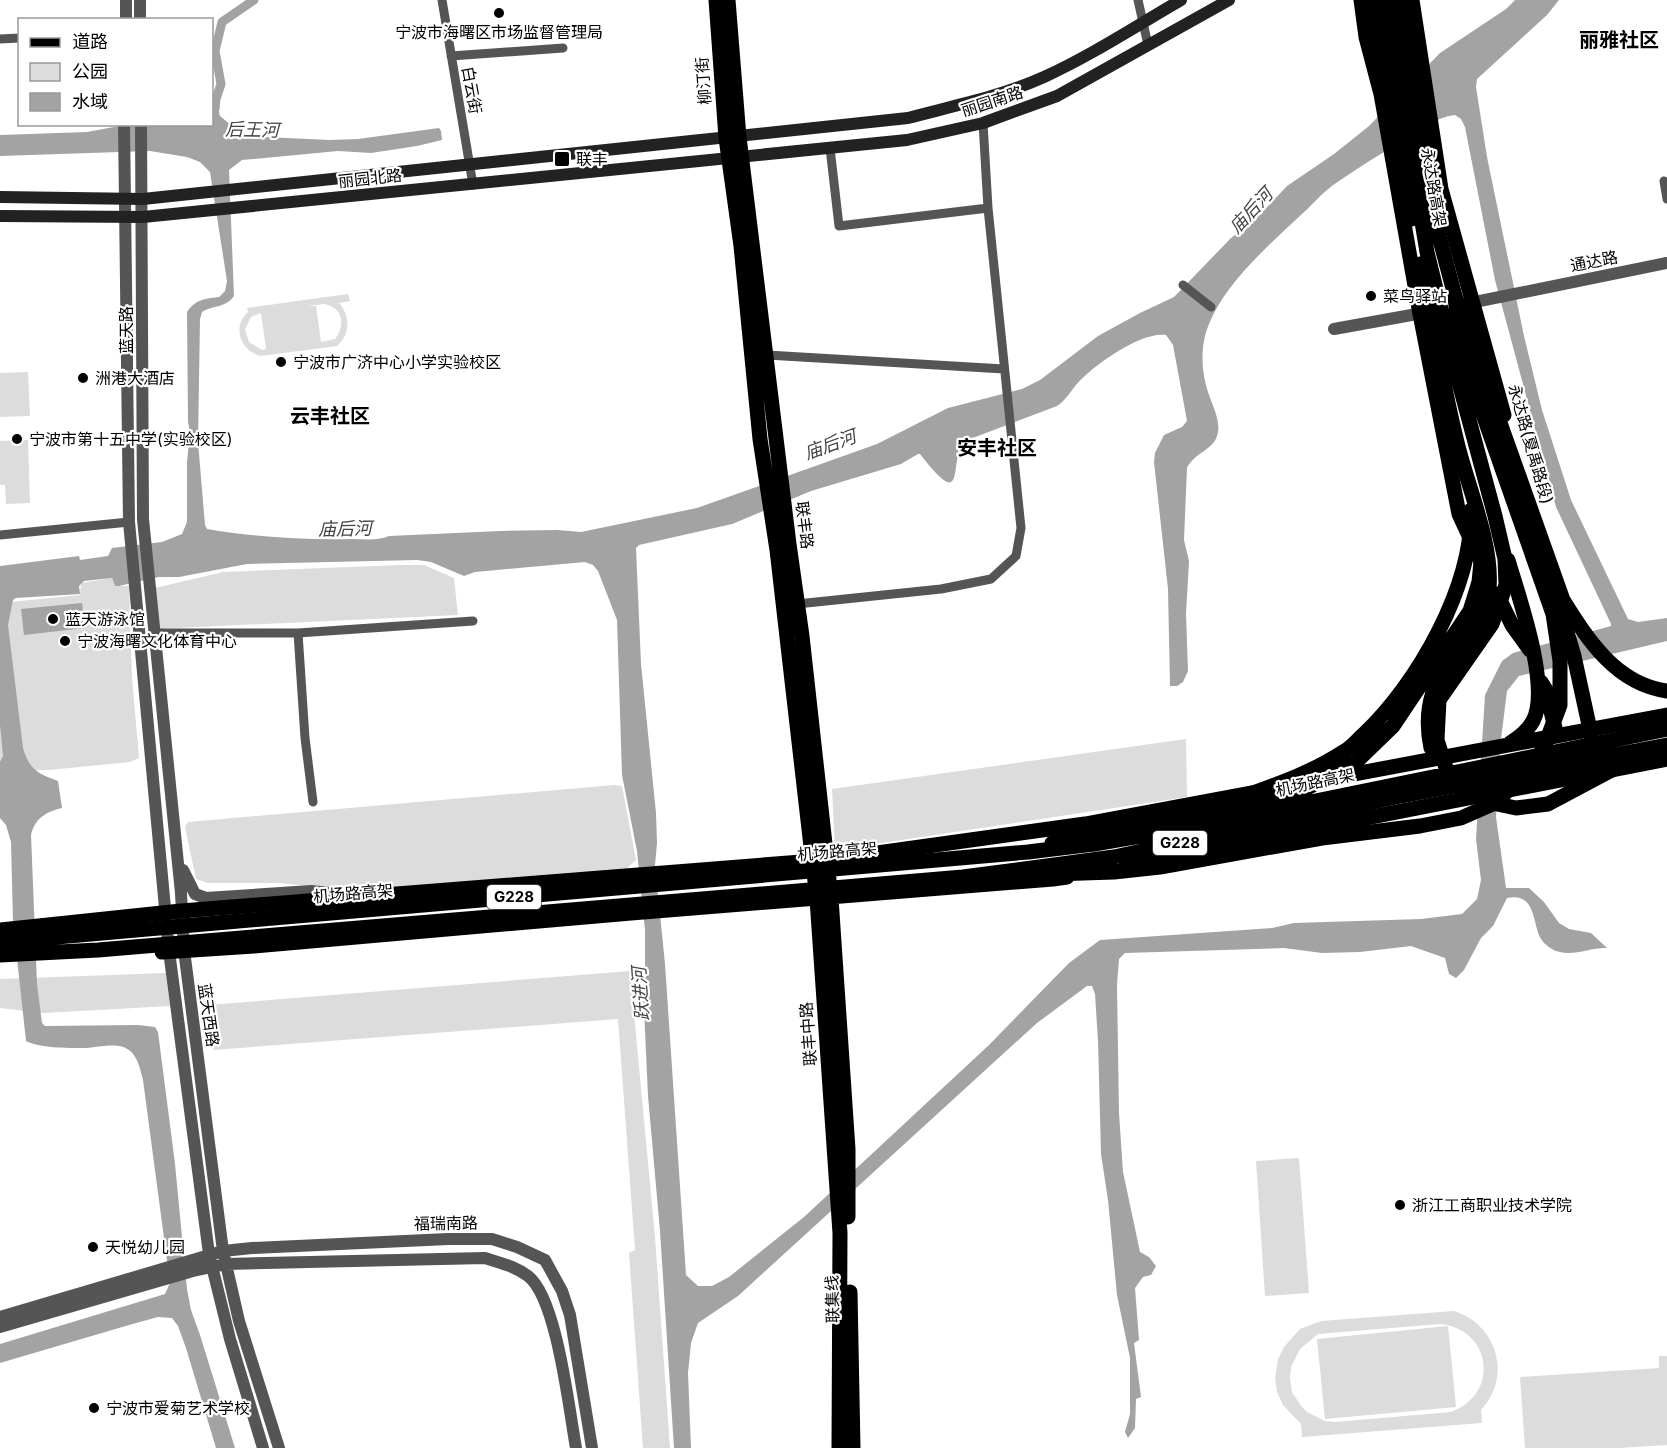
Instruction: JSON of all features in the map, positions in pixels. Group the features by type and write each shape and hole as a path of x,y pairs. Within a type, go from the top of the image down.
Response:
{"main road":[{"name":"柳汀街","path":"716,0 736,158"},
{"name":"柳汀街","path":"728,0 732,138"},
{"name":"丽园南路","path":"732,138 908,118 974,101 1043,77 1096,50 1181,0"},
{"name":"丽园南路","path":"736,158 907,140 983,123 1057,96 1229,0"},
{"path":"1361,0 1366,37 1407,176 1437,310 1532,648 1538,677 1539,693 1532,724 1514,740 1501,747"},
{"path":"1376,0 1376,17 1399,157 1434,334 1456,438 1489,558 1489,589 1485,606 1434,685 1428,706 1427,728 1437,764 1482,801 1516,808 1548,804 1627,762 1667,751"},
{"path":"1376,0 1392,79 1396,141 1420,314 1459,514 1512,625 1532,648"},
{"name":"永达路高架","path":"1385,0 1427,252 1458,379"},
{"name":"永达路高架","path":"1400,0 1409,75 1432,210 1455,296"},
{"name":"永达路(夏禹路段)","path":"1412,0 1441,189 1574,656 1588,730 1603,771"},
{"name":"丽园北路","path":"0,197 143,199 732,138"},
{"name":"丽园北路","path":"0,216 142,217 736,158"},
{"name":"联丰路","path":"736,158 775,427 783,547 824,898"},
{"name":"联丰路","path":"736,158 741,246 760,439 797,604 820,861"},
{"path":"1455,296 1563,600 1589,641 1619,672 1667,692"},
{"path":"963,877 1114,872 1160,867 1322,838 1461,818 1495,803 1532,767 1545,746 1560,705 1560,661 1553,614 1470,377 1460,338 1455,296"},
{"path":"1458,379 1495,516 1504,559 1506,585 1492,624 1439,700 1437,740 1446,768 1458,782"},
{"path":"1209,809 1301,776 1345,752 1378,720 1407,686 1440,630 1463,570 1472,522 1470,481 1458,379"},
{"path":"1028,852 1076,835 1209,809 1289,798 1357,761 1394,726 1470,611 1479,582 1484,538"},
{"path":"1538,677 1546,690 1557,736"},
{"path":"0,934 30,927 182,911 820,861 1085,824 1667,715"},
{"name":"机场路高架","path":"0,934 1028,852 1094,844 1175,830 1667,729"},
{"name":"机场路高架","path":"3,959 963,877 1114,857 1396,797 1667,745"},
{"path":"3,959 176,951 389,935 1053,879 1667,759"},
{"name":"联丰中路","path":"824,898 848,1149"},
{"name":"联丰中路","path":"824,898 835,1167"},
{"name":"联集线","path":"848,1149 853,1448"},
{"name":"联集线","path":"835,1167 838,1212 839,1448"}],"street":[{"path":"126,0 126,18"},
{"path":"140,0 140,18"},
{"name":"白云街","path":"442,0 473,185"},
{"path":"1138,0 1148,45"},
{"path":"0,39 18,38"},
{"path":"451,56 562,48"},
{"path":"797,604 941,589 991,579 1016,556 1021,528 988,208 983,123"},
{"name":"蓝天路","path":"124,126 131,539"},
{"name":"蓝天路","path":"141,126 143,199 141,441 143,519 148,580"},
{"path":"830,148 839,226 988,208"},
{"path":"1664,181 1667,199"},
{"name":"通达路","path":"1334,329 1420,314 1667,263"},
{"path":"1183,285 1211,308"},
{"path":"766,355 1004,367"},
{"path":"0,535 129,522"},
{"name":"蓝天西路","path":"131,539 165,913 176,951 224,1258 238,1321 279,1448"},
{"name":"蓝天西路","path":"148,580 182,911 176,951 210,1260 230,1340 262,1448"},
{"path":"154,633 298,633 473,621"},
{"path":"298,633 305,738 313,802"},
{"path":"177,854 186,879 195,894 206,898 311,891 366,898"},
{"name":"福瑞南路","path":"224,1258 252,1248 414,1240 492,1239 545,1260 562,1291 570,1315 592,1448"},
{"name":"福瑞南路","path":"158,1276 224,1258 486,1258 510,1265 529,1276 542,1291 550,1315 576,1448"},
{"path":"0,1317 158,1276"},
{"path":"0,1327 158,1276"}],"green space":[{"path":"348,294 350,301 339,303 347,319 347,330 337,346 261,356 248,350 241,338 240,325 248,312 247,308","holes":["324,304 339,313 341,328 335,339 321,342 316,306 308,306","261,313 266,349 262,350 249,342 245,329 251,317"]},
{"path":"28,372 30,416 0,417 0,373"},
{"path":"28,440 30,503 6,504 5,485 0,485 0,441"},
{"path":"424,565 454,578 458,615 154,629 155,588 223,572"},
{"name":"宁波海曙文化体育中心","path":"112,578 115,586 129,586 132,678 139,758 130,762 49,770 0,771 0,603 80,595 81,583"},
{"path":"1186,739 1187,797 835,850 832,789"},
{"path":"622,786 636,860 624,871 372,892 279,883 208,883 196,879 185,827 188,822"},
{"path":"630,971 655,1237 670,1448 643,1448 629,1253 635,1250 618,1019 213,1050 209,1005"},
{"path":"166,973 170,1006 43,1013 0,1008 0,979"},
{"path":"1299,1158 1309,1293 1265,1296 1256,1161"},
{"path":"1454,1311 1469,1318 1490,1340 1496,1353 1498,1368 1491,1397 1481,1410 1482,1423 1302,1437 1301,1424 1283,1405 1277,1392 1275,1379 1278,1359 1284,1347 1300,1329 1321,1321","holes":["1440,1324 1457,1328 1471,1337 1479,1349 1483,1363 1483,1378 1477,1391 1467,1403 1451,1412 1325,1421 1307,1412 1292,1392 1291,1367 1300,1349 1318,1334"]},
{"path":"1448,1326 1456,1407 1325,1419 1317,1339"},
{"path":"1659,1356 1667,1356 1667,1445 1619,1448 1525,1448 1520,1377 1659,1368"}],"water":[{"path":"1515,0 1559,0 1547,15 1477,79 1476,87 1487,157 1524,336 1542,410 1571,500 1628,619 1638,622 1667,618 1667,641 1519,676 1507,691 1501,739 1496,817 1506,888 1529,888 1544,902 1559,923 1569,929 1591,933 1607,948 1572,953 1552,949 1540,937 1527,903 1516,897 1507,898 1493,926 1481,938 1464,970 1456,978 1449,974 1445,958 1411,946 1360,952 1322,953 1284,948 1125,953 1119,959 1117,985 1119,1113 1123,1172 1140,1252 1149,1257 1156,1266 1151,1275 1143,1277 1135,1288 1139,1340 1134,1343 1141,1397 1136,1399 1135,1428 1128,1438 1125,1432 1130,1414 1130,1358 1117,1295 1101,1154 1095,994 1092,986 1087,986 1037,1023 738,1296 698,1323 691,1343 688,1373 691,1448 674,1448 660,1231 648,1096 643,987 645,930 637,851 622,775 617,620 598,571 593,565 585,562 475,572 464,576 431,562 417,560 247,564 179,577 159,577 119,586 115,586 112,578 84,581 79,586 80,594 13,600 8,625 23,748 28,761 36,770 58,781 62,808 38,820 31,835 37,984 42,1023 45,1026 138,1025 155,1027 158,1032 175,1164 187,1289 191,1310 235,1448 216,1448 186,1348 178,1326 172,1318 158,1317 0,1363 0,1344 165,1294 170,1283 143,1080 135,1056 129,1050 119,1046 61,1048 26,1041 13,922 11,842 6,825 0,818 0,762 3,756 0,725 0,566 79,556 80,560 108,556 112,548 162,542 182,534 187,522 187,462 190,432 187,312 197,302 219,297 225,291 227,281 210,172 200,162 187,157 150,151 0,156 0,135 87,132 132,126 213,126 213,96 220,98 217,105 220,116 244,136 358,139 439,128 442,140 417,146 371,153 338,151 242,160 229,170 234,296 227,303 202,312 200,319 198,442 205,525 207,529 243,534 316,539 380,539 389,536 500,531 581,532 697,508 877,444 948,408 1022,389 1040,380 1098,336 1174,297 1231,238 1254,221 1287,186 1334,154 1369,126 1440,53 1506,9","holes":["1455,115 1461,119 1465,127 1495,280 1556,507 1611,624 1611,626 1513,653 1502,661 1485,695 1476,839 1481,880 1477,899 1462,914 1421,919 1294,923 1272,928 1100,940 1069,963 989,1045 804,1217 729,1277 712,1286 698,1286 686,1275 665,964 655,865 656,813 641,664 636,548 639,545 732,524 811,491 901,464 918,454 945,481 951,482 954,478 960,449 965,441 1057,406 1083,377 1118,351 1144,338 1166,335 1173,345 1187,421 1182,427 1164,435 1155,453 1154,462 1168,589 1170,686 1177,686 1183,682 1188,671 1186,614 1189,561 1184,540 1187,468 1194,459 1212,445 1218,431 1202,358 1206,332 1217,308 1226,293 1250,264 1332,186 1434,121"]},
{"name":"蓝天游泳馆","path":"82,603 85,628 24,635 21,609"}],"waterway":[{"path":"215,109 221,84 215,51 222,22 254,0"}],"place":[{"name":"宁波市海曙区市场监督管理局","path":"499,13"},
{"name":"联丰","path":"562,159"},
{"name":"菜鸟驿站","path":"1371,296"},
{"name":"宁波市广济中心小学实验校区","path":"281,362"},
{"name":"洲港大酒店","path":"83,378"},
{"name":"宁波市第十五中学(实验校区)","path":"17,439"},
{"name":"蓝天游泳馆","path":"53,619"},
{"name":"宁波海曙文化体育中心","path":"65,641"},
{"name":"浙江工商职业技术学院","path":"1400,1205"},
{"name":"天悦幼儿园","path":"93,1247"},
{"name":"宁波市爱菊艺术学校","path":"94,1408"}],"district":[{"name":"丽雅社区","path":"1619,40"},
{"name":"云丰社区","path":"330,416"},
{"name":"安丰社区","path":"997,448"}],"water label":[{"name":"后王河","path":"252,130"},
{"name":"庙后河","path":"1251,211"},
{"name":"庙后河","path":"830,445"},
{"name":"庙后河","path":"345,529"},
{"name":"跃进河","path":"641,994"}]}
